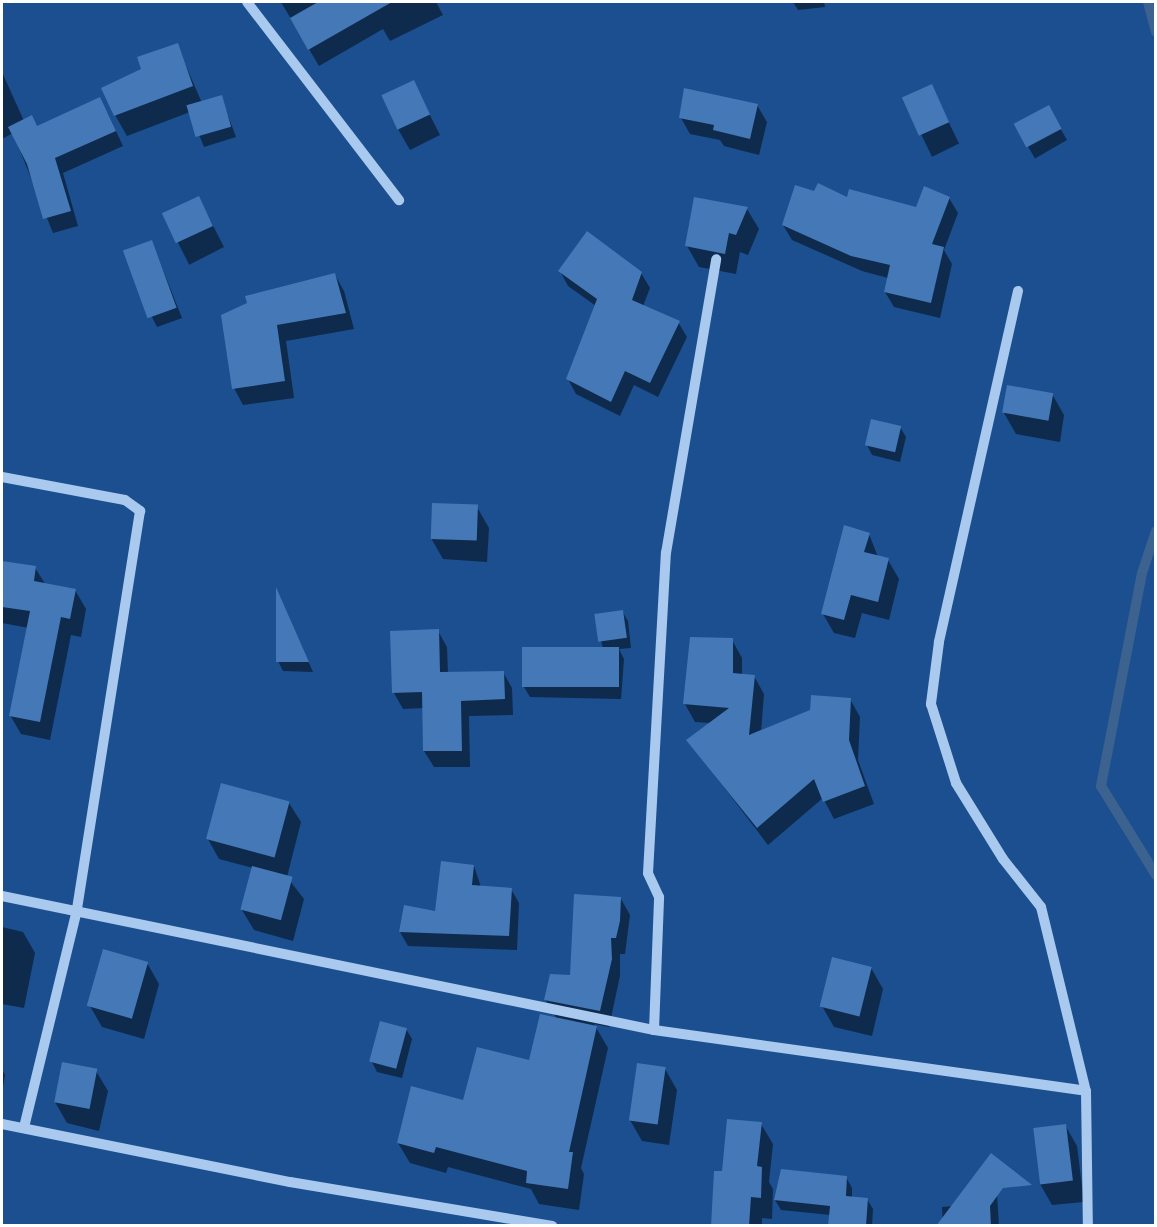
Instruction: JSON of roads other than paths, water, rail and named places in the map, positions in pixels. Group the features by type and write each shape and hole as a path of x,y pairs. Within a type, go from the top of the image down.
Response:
{"street":[{"path":"247,2 399,200"},
{"path":"654,1030 659,897 648,873 666,553 716,259"},
{"path":"1018,291 939,642 931,704 956,783 1003,859 1041,907 1086,1091 1088,1226"},
{"path":"2,477 125,500 140,511 76,914 24,1128"},
{"path":"2,896 76,914 654,1030 1086,1091"},
{"path":"2,1124 290,1182 552,1226"}],"waterway":[{"path":"1148,2 1156,32"},
{"path":"1156,531 1142,573 1101,786 1156,875"}]}
